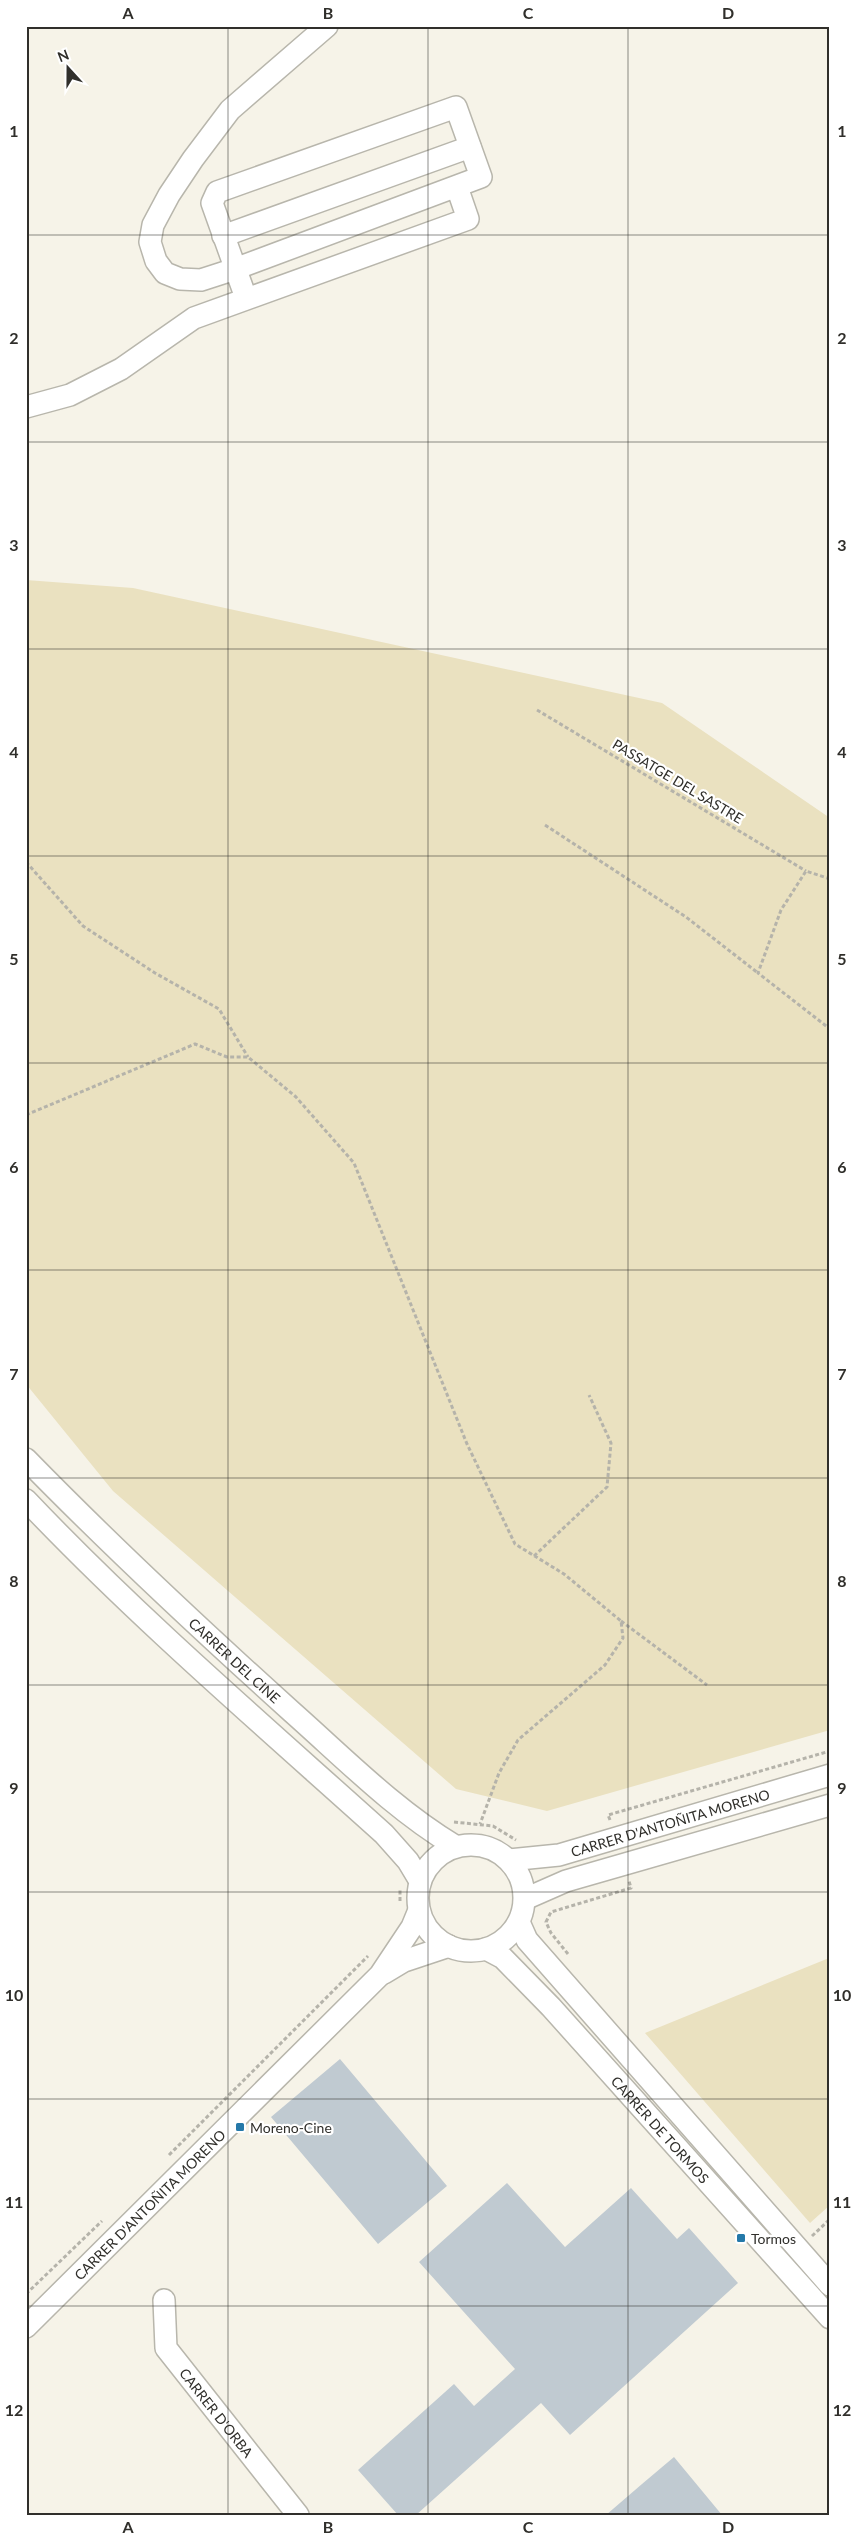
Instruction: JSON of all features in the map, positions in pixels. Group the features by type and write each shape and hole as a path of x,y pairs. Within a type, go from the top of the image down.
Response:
{"street":[{"path":"246,298 235,269 223,236 212,204 217,192 456,107 481,177 235,269 201,280 180,279 165,273 156,261 150,242 153,226 169,195 230,110 327,26"},
{"path":"223,236 470,147"},
{"path":"26,406 70,395 121,369 194,318 468,218 457,186"},
{"name":"CARRER DEL CINE","path":"26,1459 89,1524 189,1620 405,1813 455,1846"},
{"name":"CARRER DEL CINE","path":"26,1500 68,1544 162,1633 384,1834 408,1861 410,1882"},
{"name":"CARRER D'ANTOÑITA MORENO","path":"509,1860 559,1856 606,1832 830,1775"},
{"name":"CARRER D'ANTOÑITA MORENO","path":"525,1899 566,1881 830,1805"},
{"path":"470,1844 484,1846 498,1851 509,1860 521,1878 525,1899 519,1922 510,1934 499,1943 486,1949 461,1950 448,1946 435,1937 409,1909 417,1895 410,1882 440,1854 455,1846 470,1844"},
{"name":"CARRER D'ANTOÑITA MORENO","path":"26,2327 380,1976 412,1928 409,1909"},
{"name":"CARRER DE TORMOS","path":"519,1922 527,1940 830,2285"},
{"name":"CARRER D'ANTOÑITA MORENO","path":"380,1976 404,1961 448,1946"},
{"name":"CARRER DE TORMOS","path":"486,1949 503,1958 551,2007 830,2318"},
{"name":"CARRER D'ORBA","path":"164,2300 166,2348 298,2515"}],"path":[{"name":"PASSATGE DEL SASTRE","path":"538,710 806,871 830,879"},
{"path":"545,825 686,916 830,1029"},
{"path":"26,862 83,926 155,973 219,1009 248,1057 296,1097 354,1163 467,1444 515,1544 564,1574 621,1621 708,1685"},
{"path":"758,972 782,910 806,871"},
{"path":"26,1115 195,1044 227,1057 248,1057"},
{"path":"534,1556 607,1487 611,1443 589,1395"},
{"path":"480,1824 499,1773 518,1740 605,1665 623,1638 621,1621"},
{"path":"608,1815 830,1751"},
{"path":"606,1832 620,1819"},
{"path":"449,1822 492,1826 516,1840 524,1841"},
{"path":"409,1909 402,1893 410,1882"},
{"path":"552,1944 565,1958"},
{"path":"167,2156 373,1950"},
{"path":"26,2294 104,2219"},
{"path":"814,2244 809,2238 830,2219"}],"shaded area":[{"path":"26,580 133,588 662,703 830,818 830,1730 547,1811 456,1789 113,1491 26,1384"},
{"path":"829,1958 830,2205 810,2223 645,2033"}],"building":[{"path":"340,2059 447,2186 378,2244 271,2117"},
{"path":"507,2183 565,2247 631,2188 677,2239 689,2228 738,2283 570,2435 541,2403 416,2515 398,2515 358,2470 454,2384 474,2406 515,2369 419,2262"},
{"path":"674,2457 722,2515 606,2515 642,2484"}],"place":[{"name":"Moreno-Cine","path":"240,2127"},
{"name":"Tormos","path":"741,2238"}]}
